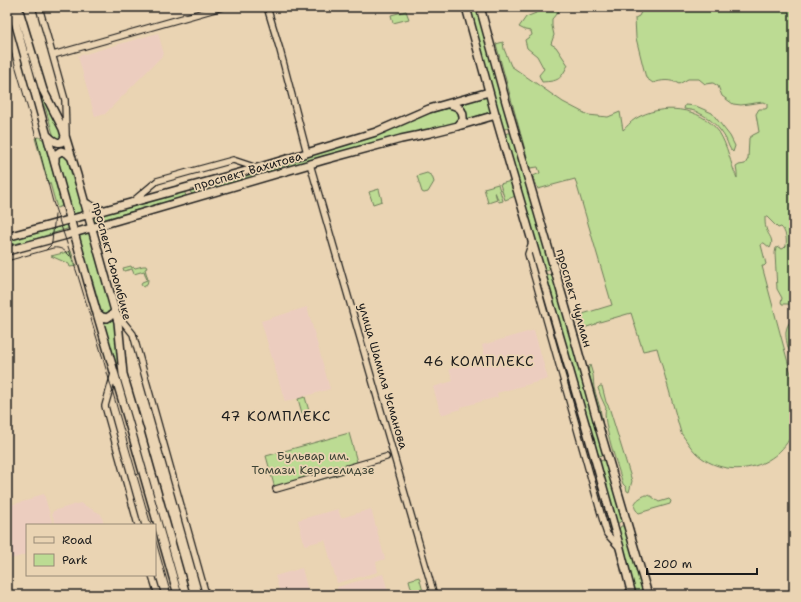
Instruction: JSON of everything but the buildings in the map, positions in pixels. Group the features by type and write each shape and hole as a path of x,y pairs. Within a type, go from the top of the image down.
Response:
{"main road":[{"path":"11,7 67,207 70,220 70,234 78,246 178,595"},
{"name":"проспект Сююмбике","path":"18,7 43,90 63,129 116,311 123,374 186,595"},
{"name":"проспект Чулман","path":"466,7 489,92 594,454 632,595"},
{"name":"проспект Чулман","path":"480,7 648,595"},
{"name":"проспект Вахитова","path":"7,237 307,153 376,132 428,109 489,92"},
{"path":"449,104 458,107 462,111 463,120 458,126"},
{"name":"проспект Вахитова","path":"7,251 310,164 400,139 458,126 496,115"},
{"path":"502,137 506,131 512,130 515,133"},
{"path":"48,136 53,141 60,143 64,140 65,136"},
{"path":"54,163 55,155 61,151 67,153 72,158"},
{"path":"191,186 187,194 190,197 195,198"},
{"path":"84,202 102,211"},
{"path":"63,222 67,207"},
{"path":"95,241 99,231 105,223"},
{"path":"541,268 544,272 547,272 552,269 553,264"},
{"path":"97,313 102,317 107,318 116,311"},
{"path":"594,454 600,458 603,458 606,452"},
{"path":"616,532 620,524 624,523 628,526"}],"street":[{"path":"39,7 65,100 65,136"},
{"path":"53,55 222,7"},
{"path":"267,7 282,57 307,153"},
{"path":"132,203 157,181 233,160 257,168"},
{"name":"улица Шамиля Усманова","path":"310,164 434,595"},
{"path":"532,241 528,254 605,528 607,534 620,548"},
{"path":"116,311 133,334 206,595"},
{"path":"114,374 105,406 138,524"},
{"path":"276,489 386,457"},
{"path":"152,576 158,595"}],"shaded area":[{"path":"158,33 164,54 105,114 95,117 78,56"},
{"path":"307,307 330,389 285,402 261,321"},
{"path":"534,330 548,379 497,393 498,397 461,407 461,409 441,415 433,387 453,381 449,369 485,359 482,345"},
{"path":"44,494 53,524 26,524 26,554 11,559 7,544 7,506 33,499 33,497"},
{"path":"80,503 101,514 104,524 56,524 52,514 53,511"},
{"path":"338,509 341,518 371,509 385,559 376,562 378,572 337,583 325,540 304,544 298,520"},
{"path":"302,568 309,595 281,595 275,576"},
{"path":"383,574 389,595 339,595 337,587"}],"green space":[{"path":"14,7 40,90 62,132 62,138 57,140 54,137 46,110 40,98"},
{"path":"468,7 477,7 510,128 503,130"},
{"path":"540,7 562,7 552,19 554,35 551,44 556,47 568,65 561,77 558,79 542,82 539,75 544,69 537,56 527,48 525,40 532,35 531,31 519,27 526,17 536,13"},
{"path":"640,7 794,7 794,306 782,304 782,298 777,289 775,253 776,248 779,247 782,249 786,246 785,233 781,227 778,228 767,217 765,217 765,226 772,242 770,248 764,243 761,245 766,264 762,266 794,385 794,429 787,443 777,454 765,462 751,467 737,469 722,467 709,462 696,453 692,448 681,433 657,348 643,351 631,313 581,329 576,316 612,305 575,179 538,189 533,176 540,173 538,167 530,168 496,44 503,42 504,49 511,66 563,102 588,115 608,117 620,112 623,130 635,119 645,114 668,109 691,112 702,117 711,123 719,132 725,143 737,178 736,167 745,164 748,159 749,138 759,132 756,114 759,109 767,108 767,104 763,102 741,105 733,104 722,96 718,86 713,83 705,84 699,79 688,79 679,84 666,80 653,83 646,78 636,38 635,18 639,16 642,10"},
{"path":"406,11 409,19 393,23 391,15"},
{"path":"487,96 491,112 464,120 465,112 460,104"},
{"path":"685,105 696,106 712,113 730,136 735,146 733,152 718,127 697,112 684,109"},
{"path":"452,107 458,110 461,117 457,122 451,125 401,135 192,194 190,191 378,134 427,114"},
{"path":"507,133 512,134 551,267 546,271 543,267 505,135"},
{"path":"39,137 44,140 62,206 57,208 35,138"},
{"path":"63,154 67,157 84,211 73,214 57,157"},
{"path":"427,173 432,176 434,182 428,192 424,193 422,192 417,176"},
{"path":"511,181 515,196 505,200 500,184"},
{"path":"498,184 503,201 499,202 495,192 497,200 488,203 484,188"},
{"path":"379,189 382,201 373,204 369,192"},
{"path":"185,191 187,196 94,222 92,215"},
{"path":"68,222 70,228 25,242 7,245 7,240"},
{"path":"89,231 111,309 107,314 101,311 77,234"},
{"path":"71,251 76,266 70,267 69,264 51,256"},
{"path":"131,266 132,268 135,268 146,266 147,268 145,269 148,280 147,285 143,287 141,284 147,280 144,271 134,274 132,269 124,271 123,268"},
{"path":"553,271 604,454 602,456 598,454 587,416 581,403 544,273 549,275"},
{"path":"113,317 116,326 119,363 184,595 181,595 102,320"},
{"path":"794,319 794,365 786,340 786,334 789,323"},
{"path":"590,365 603,426 635,537 601,426 599,409 588,370"},
{"path":"602,386 632,481 629,492 623,484 611,445 606,423 606,408 598,388"},
{"path":"305,397 309,411 302,413 298,399"},
{"name":"Бульвар им. Томази Кереселидзе","path":"349,433 359,469 276,492 266,456"},
{"path":"605,459 624,520 616,525 598,460 601,461"},
{"path":"646,495 651,496 659,502 669,499 671,501 670,504 639,513 635,507 636,502"},
{"path":"621,526 624,526 645,595 635,595 618,531"},
{"path":"419,577 424,595 413,595 409,580"}],"tram line":[{"path":"7,37 53,202 78,276 151,524"},
{"path":"46,250 52,242 55,215"},
{"path":"7,261 53,248 62,249 70,256"},
{"path":"156,542 171,595"}],"district":[{"name":"46 КОМПЛЕКС","path":"479,361"},
{"name":"47 КОМПЛЕКС","path":"276,416"}]}
